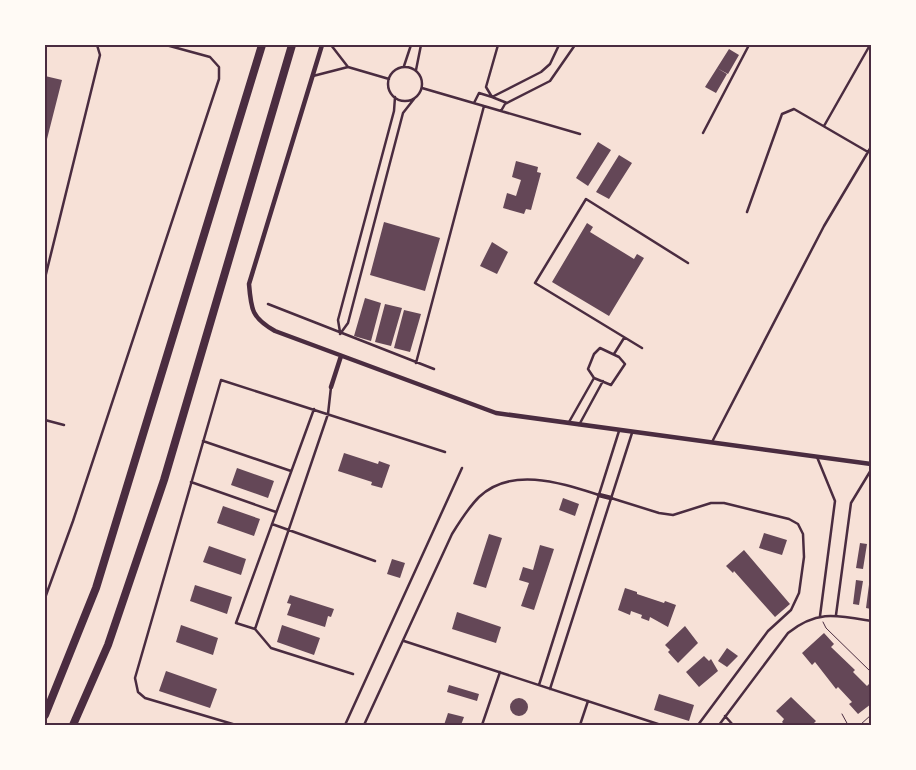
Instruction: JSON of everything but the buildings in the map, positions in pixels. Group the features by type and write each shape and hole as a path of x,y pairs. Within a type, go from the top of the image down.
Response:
{"highway":[{"path":"45,715 96,588 262,45"},
{"path":"73,725 108,646 164,480 292,45"}],"street":[{"path":"322,45 249,284 250,305 258,321 275,331 496,414 871,464"},
{"path":"331,387 341,356"},
{"path":"599,495 610,498"}],"lane":[{"path":"45,278 100,56 97,45"},
{"path":"45,598 73,521 219,79 219,67 210,57 166,45"},
{"path":"330,45 348,67"},
{"path":"340,334 338,320 394,111 394,97 388,85 389,79 392,73 404,66 411,45"},
{"path":"416,70 421,45"},
{"path":"492,97 486,87 498,45"},
{"path":"492,97 541,72 550,64 559,45"},
{"path":"501,111 507,103 550,81 575,45"},
{"path":"702,133 749,45"},
{"path":"824,126 870,45"},
{"path":"340,334 348,323 403,113 422,88 423,82 416,70 404,66"},
{"path":"312,76 348,67 389,79"},
{"path":"422,88 580,134"},
{"path":"474,103 479,93 507,103"},
{"path":"394,97 407,101 414,99"},
{"path":"416,362 484,106"},
{"path":"747,212 782,114 794,109 868,152"},
{"path":"711,443 824,226 871,147"},
{"path":"642,348 535,283 586,199 688,263"},
{"path":"268,304 340,334 434,369"},
{"path":"614,354 624,338"},
{"path":"600,348 614,354 625,364 611,384 594,378 588,369 594,354 600,348"},
{"path":"568,425 594,378"},
{"path":"236,725 145,698 138,692 135,678 221,380 445,452"},
{"path":"579,426 603,381"},
{"path":"255,629 328,414 331,387"},
{"path":"314,410 236,623 255,629 271,648 353,674"},
{"path":"45,420 64,425"},
{"path":"539,685 620,431"},
{"path":"550,689 632,433"},
{"path":"203,442 291,471"},
{"path":"817,457 835,501 820,616"},
{"path":"345,725 462,468"},
{"path":"836,615 851,503 871,470"},
{"path":"364,725 452,534 480,496 496,485 517,480 562,483 599,495"},
{"path":"191,482 276,512"},
{"path":"610,498 659,513 673,515 711,503 724,503 789,519 798,524 803,534 804,557 799,593 791,610 768,631 698,725"},
{"path":"272,524 375,561"},
{"path":"719,725 788,633 802,621 820,616 836,615 871,621"},
{"path":"403,640 661,725"},
{"path":"482,725 500,672"},
{"path":"580,725 588,701"},
{"path":"725,716 734,725"}],"path":[{"path":"820,616 826,628 871,672"},
{"path":"842,714 848,725"},
{"path":"860,725 871,714"}]}
